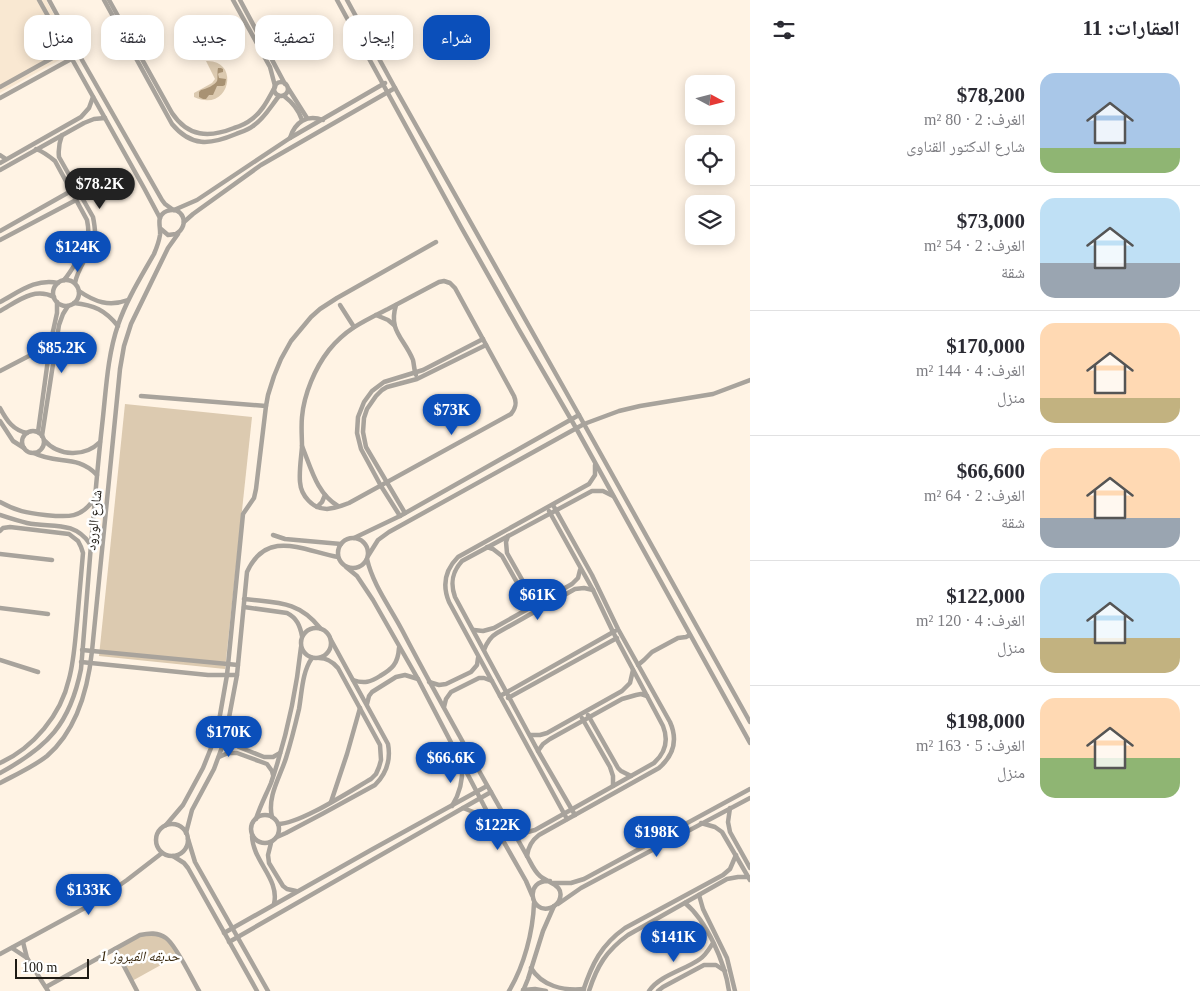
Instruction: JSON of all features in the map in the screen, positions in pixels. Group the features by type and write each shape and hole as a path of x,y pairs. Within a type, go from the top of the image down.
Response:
{"street":[{"path":"39,0 47,15"},
{"path":"49,0 57,15"},
{"path":"104,0 172,124 189,139 209,142 222,140 254,126 281,96 287,94 286,85"},
{"path":"109,0 172,113 180,124 192,131 200,134 216,134 244,125 260,112 279,83 286,85"},
{"path":"233,0 270,67 275,87 274,91 293,104 305,120"},
{"path":"240,0 305,120"},
{"path":"337,0 461,227 576,428 750,743"},
{"path":"347,0 750,722"},
{"path":"0,87 49,60"},
{"path":"0,98 70,60"},
{"path":"73,60 160,218"},
{"path":"82,60 162,200 165,204 174,210 181,215 184,222 183,228 179,233 171,235 165,233 159,224 160,218 165,212 174,210 197,200 290,138 390,80"},
{"path":"184,222 261,165 395,88"},
{"path":"0,163 81,117 89,108 93,97"},
{"path":"81,117 84,123"},
{"path":"0,170 84,123 94,119 105,118"},
{"path":"290,138 295,127 305,120 314,118 323,120"},
{"path":"189,139 192,136 192,131"},
{"path":"198,141 200,134"},
{"path":"62,135 59,142 59,157 93,217 95,227 93,242 78,272 75,283"},
{"path":"36,150 50,156 55,162 87,220 88,238 72,270 54,289 54,297 57,302 68,306"},
{"path":"0,155 6,159"},
{"path":"0,231 71,191"},
{"path":"0,240 76,200"},
{"path":"80,206 85,203"},
{"path":"461,227 470,222"},
{"name":"شارع الورود","path":"0,772 34,752 48,739 60,724 77,688 81,662 100,442 112,347 128,300 154,254 161,229"},
{"name":"شارع الورود","path":"0,783 46,757 56,747 72,724 82,700 89,677 91,662 124,346 132,324 168,248 179,233"},
{"path":"257,991 188,868 173,856 162,853 157,846 156,838 159,830 166,825 183,805 198,778 213,743 227,675 242,518 244,511 255,494 266,406 281,359 291,341 320,309 336,298 436,242"},
{"path":"64,280 75,283 79,291 88,298 98,302 118,304 128,300"},
{"path":"0,302 36,283 51,281 58,283"},
{"path":"439,282 450,283 456,288 516,401 516,406 511,414 387,483 339,507 325,509 310,502 301,487 302,414 306,395 320,365 338,340 354,327 376,315 439,282"},
{"path":"41,436 59,325 68,306 77,300 79,291"},
{"path":"0,311 36,293 48,294 54,297"},
{"path":"34,453 43,448 41,436 50,345 56,318 57,302"},
{"path":"74,303 95,307 104,312 118,326"},
{"path":"396,305 393,316 394,325 413,361 417,379"},
{"path":"340,306 354,327"},
{"path":"376,315 394,325"},
{"path":"400,516 361,449 357,433 358,417 364,402 384,382 423,370 483,339"},
{"path":"0,372 50,345"},
{"path":"405,513 366,447 363,432 364,418 368,408 372,400 387,387 427,375 486,345"},
{"path":"413,361 427,375"},
{"path":"346,567 358,568 362,566 378,540 388,532 584,424 619,411 640,406 712,394 750,380"},
{"path":"106,392 118,393"},
{"path":"141,396 266,406"},
{"path":"0,408 6,419 17,430 28,433 33,431 57,450 76,454 89,450 100,442"},
{"path":"579,415 400,516 354,538 347,539 341,544 338,550 338,557 341,563 357,576 366,587 418,679 476,792 526,881 536,905 543,908 551,908 581,888 750,798"},
{"path":"0,421 13,441 29,452 49,458 75,461 89,468 97,475"},
{"path":"24,448 23,439 28,433"},
{"path":"302,445 319,487 325,496 339,507"},
{"path":"567,819 446,595 445,581 449,568 458,557 589,484 595,474 595,463"},
{"path":"300,470 311,469"},
{"path":"575,815 538,751 455,597 452,578 454,571 462,561 592,491 603,491 613,496"},
{"path":"317,506 325,496"},
{"path":"0,502 28,514 66,517 78,514 89,507 95,497"},
{"path":"527,856 527,850 534,839 659,768 672,751 674,736 670,722 618,629 592,575 553,504"},
{"path":"513,832 530,832 564,814 654,763 661,756 665,746 666,732 581,568 547,508"},
{"path":"0,515 27,523 66,526 76,530 91,545"},
{"path":"0,531 3,528 10,527 69,534 78,541 83,553 74,659 68,684 60,704 43,730 19,752 0,763"},
{"path":"273,535 285,539 341,544"},
{"path":"508,536 507,553 534,606"},
{"path":"354,538 361,540 366,545 370,570 375,582 513,832 540,876 558,888 560,898 543,931 523,990 535,989 546,991"},
{"path":"186,833 192,810 219,757 227,730 237,675 247,572 250,566 258,556 270,548 281,545 318,551 338,557"},
{"path":"487,547 502,556 537,611"},
{"path":"0,554 52,560"},
{"path":"474,630 483,631 494,628 572,584 578,578 581,568"},
{"path":"484,650 492,636 575,589 584,588 592,590"},
{"path":"244,599 287,604 296,607 309,616 320,628"},
{"path":"244,607 281,612 292,616 299,625 302,636"},
{"path":"0,608 48,614"},
{"path":"274,904 276,894 274,884 255,853 252,825 256,819 281,752 292,706 301,648 300,640 313,627 326,631 354,680 390,751 388,766 381,780 375,785 277,837 272,842 268,855 269,864 283,886 292,891 297,891"},
{"path":"501,698 506,692 618,629"},
{"path":"501,698 509,697 622,635"},
{"path":"638,664 652,652 678,638 690,635"},
{"path":"319,658 330,648 331,640"},
{"path":"354,680 371,681 391,669 398,657 400,647"},
{"path":"278,824 293,822 370,779 376,774 381,760 382,752 380,745 335,665 328,659 312,658 305,654 301,648"},
{"path":"82,650 238,665"},
{"path":"429,682 439,685 446,684 471,672 476,665 478,656"},
{"path":"277,837 279,830 278,824 270,811 271,798 290,746 305,672 312,658"},
{"path":"0,660 38,672"},
{"path":"81,662 237,675"},
{"path":"530,735 547,733 618,694 626,688 632,679 633,670"},
{"path":"367,706 375,689 396,677 409,676 418,679"},
{"path":"444,708 446,699 452,692 479,678 492,681"},
{"path":"538,751 550,738 626,697 641,694 648,698 656,696"},
{"path":"331,802 360,708"},
{"path":"586,711 615,764 621,771 631,776"},
{"path":"580,715 610,767 613,776 613,786"},
{"path":"227,730 233,742 239,748 264,757 273,757 281,752"},
{"path":"219,757 228,753 237,753 263,762 270,767 273,775"},
{"path":"661,756 667,760"},
{"path":"451,806 456,799 462,782 462,764"},
{"path":"224,933 487,786"},
{"path":"509,991 530,936 533,916 533,892 537,884 545,881 571,883 584,879 750,789"},
{"path":"229,942 491,792"},
{"path":"463,808 493,823"},
{"path":"730,808 728,822 730,832 750,868"},
{"path":"256,819 262,816 272,817"},
{"path":"701,823 715,827 722,832 749,879"},
{"path":"166,825 178,825 183,828 195,862 268,991"},
{"path":"252,835 261,843 272,842"},
{"path":"173,856 184,850 188,839"},
{"path":"0,954 94,903 162,853"},
{"path":"585,990 589,973 595,960 614,937 632,925 722,876 730,869 736,855"},
{"path":"585,990 602,960 614,946 628,935 727,879 738,877 749,879"},
{"path":"699,895 703,909 727,958 736,991"},
{"path":"685,903 698,915 713,943 725,971 729,991"},
{"path":"23,942 27,958 47,989 140,935 158,934 166,938 173,945 199,991"},
{"path":"649,991 657,983 698,960 713,943"},
{"path":"12,948 27,958"},
{"path":"115,949 137,991"},
{"path":"658,991 704,965 716,965 725,971"},
{"path":"531,968 546,983 566,990 585,990"}],"shaded area":[{"path":"0,0 46,0 54,15 24,15 24,60 60,60 0,93"},
{"path":"218,68 223,69 223,72 218,74 219,78 226,79 225,85 217,86 213,95 209,95 206,99 199,97 201,90 210,87 217,81"}],"green space":[{"path":"206,61 217,63 224,68 227,76 227,85 223,93 216,98 206,100 194,97 194,93 212,83 215,79"},
{"path":"125,404 252,417 225,669 99,656"},
{"name":"حدبقه الفيروز 1","path":"149,933 167,938 179,955 132,981 115,949"}]}
